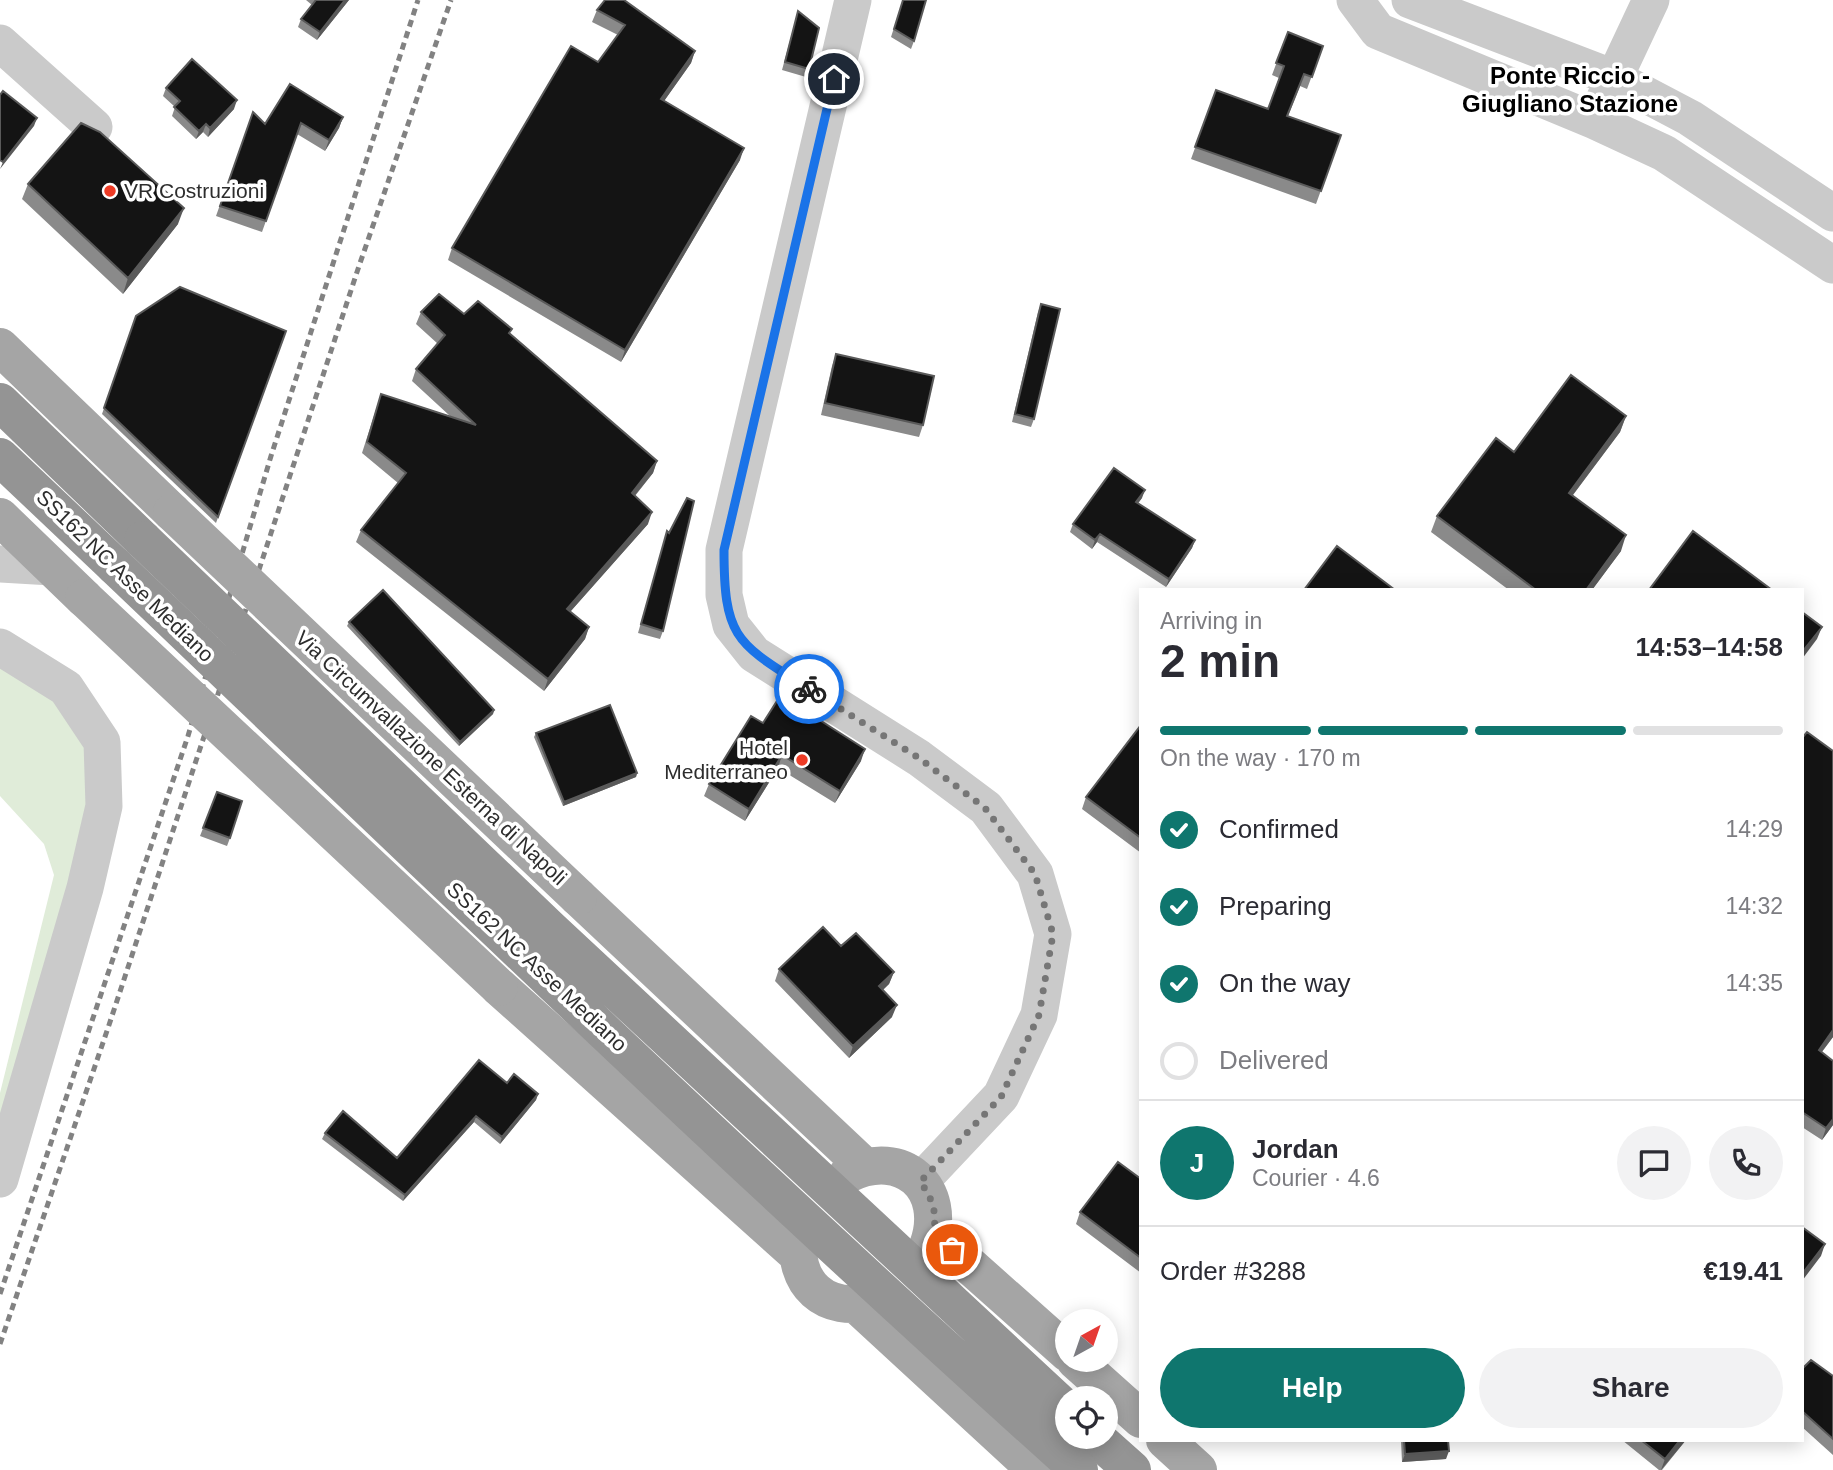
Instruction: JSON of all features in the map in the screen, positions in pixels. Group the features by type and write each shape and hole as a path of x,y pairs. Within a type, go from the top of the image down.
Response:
{"highway":[{"name":"SS162 NC Asse Mediano","path":"0,402 560,938 1055,1400"},
{"name":"SS162 NC Asse Mediano","path":"0,457 526,957 965,1368 1079,1470"},
{"path":"1108,1449 1132,1470"}],"main road":[{"name":"Via Circumvallazione Esterna di Napoli","path":"0,347 578,897 856,1170 883,1164 901,1168 920,1182"},
{"path":"0,517 499,987 798,1244 800,1269 809,1284 822,1296 839,1304 865,1303 1036,1470"},
{"path":"920,1182 928,1192 934,1210 931,1239 1055,1342"},
{"path":"1088,1372 1139,1417"},
{"path":"1167,1442 1198,1470"}],"street":[{"path":"853,0 724,550 724,595 731,625 754,654 919,758 985,808 1035,874 1053,934 1039,1015 1001,1097 920,1182"},
{"path":"1355,0 1378,31 1595,121 1664,153 1833,265"},
{"path":"1410,0 1614,78 1690,118 1833,213"},
{"path":"1595,121 1651,0"},
{"path":"0,43 94,127"},
{"path":"0,564 52,567"},
{"path":"0,647 66,688 102,742 104,806 85,888 0,1179"}],"green space":[{"path":"0,658 85,726 95,797 0,1164 0,1093 54,875 44,844 0,796"}],"building":[{"path":"316,0 345,0 320,32 301,19"},
{"path":"605,0 624,0 695,51 661,99 744,148 625,350 452,248 571,46 598,62 625,25 597,10"},
{"path":"903,0 926,0 914,41 894,29"},
{"path":"798,11 819,28 809,69 785,62"},
{"path":"1288,32 1323,46 1312,77 1304,74 1287,116 1341,135 1321,191 1195,147 1216,90 1268,109 1284,66 1276,63"},
{"path":"192,59 237,100 210,128 206,124 199,131 174,107 180,101 166,88"},
{"path":"290,84 343,117 329,140 301,123 266,221 220,206 253,112 265,124"},
{"path":"3,91 37,118 3,162 0,160 0,95"},
{"path":"81,123 100,132 184,208 128,278 28,184"},
{"path":"180,287 286,331 218,517 104,408 136,316"},
{"path":"439,294 464,314 478,301 512,329 509,333 657,461 632,493 652,512 567,609 589,627 548,679 361,530 406,473 367,442 381,394 476,425 416,369 445,335 421,312"},
{"path":"1041,304 1060,309 1034,419 1015,414"},
{"path":"836,354 934,376 923,425 825,403"},
{"path":"1571,375 1626,416 1569,493 1626,535 1587,588 1533,588 1437,516 1496,438 1514,452"},
{"path":"1114,468 1145,490 1136,502 1195,540 1169,579 1100,534 1095,540 1073,524"},
{"path":"687,498 694,501 663,631 641,624 667,531 669,533"},
{"path":"1693,531 1769,588 1650,588"},
{"path":"1337,546 1392,588 1306,588"},
{"path":"383,590 494,710 460,742 349,622"},
{"path":"1804,614 1822,627 1804,650"},
{"path":"777,701 796,713 799,707 865,749 840,791 782,755 749,809 709,784 751,716 763,723"},
{"path":"610,705 637,773 564,802 536,733"},
{"path":"1139,728 1139,837 1086,797"},
{"path":"1807,732 1833,751 1833,1030 1819,1050 1833,1061 1833,1119 1826,1128 1804,1113 1804,736"},
{"path":"217,792 242,801 230,838 203,828"},
{"path":"823,927 841,946 856,933 894,972 879,986 897,1005 853,1046 779,969"},
{"path":"479,1060 507,1083 514,1074 538,1094 502,1137 476,1116 405,1195 325,1133 343,1111 397,1158"},
{"path":"1118,1162 1139,1178 1139,1256 1080,1212"},
{"path":"1804,1228 1825,1244 1804,1271"},
{"path":"1811,1360 1833,1376 1833,1439 1804,1413 1804,1367"},
{"path":"1404,1442 1448,1442 1449,1451 1405,1454"},
{"path":"1644,1442 1678,1442 1665,1459"}],"railway":[{"path":"0,1294 188,736 271,456 418,0"},
{"path":"0,1344 109,1025 359,266 451,0"}],"way so far":[{"path":"809,689 919,758 985,808 1035,874 1053,934 1039,1015 1001,1097 920,1182 928,1192 934,1210 933,1233 952,1250"}],"place":[{"name":"VR Costruzioni","path":"110,191"},
{"name":"Hotel Mediterraneo","path":"802,760"}],"district":[{"name":"Ponte Riccio - Giugliano Stazione","path":"1570,90"}],"route":[{"path":"809,689 754,654 731,625 724,595 724,550 834,79"}]}
